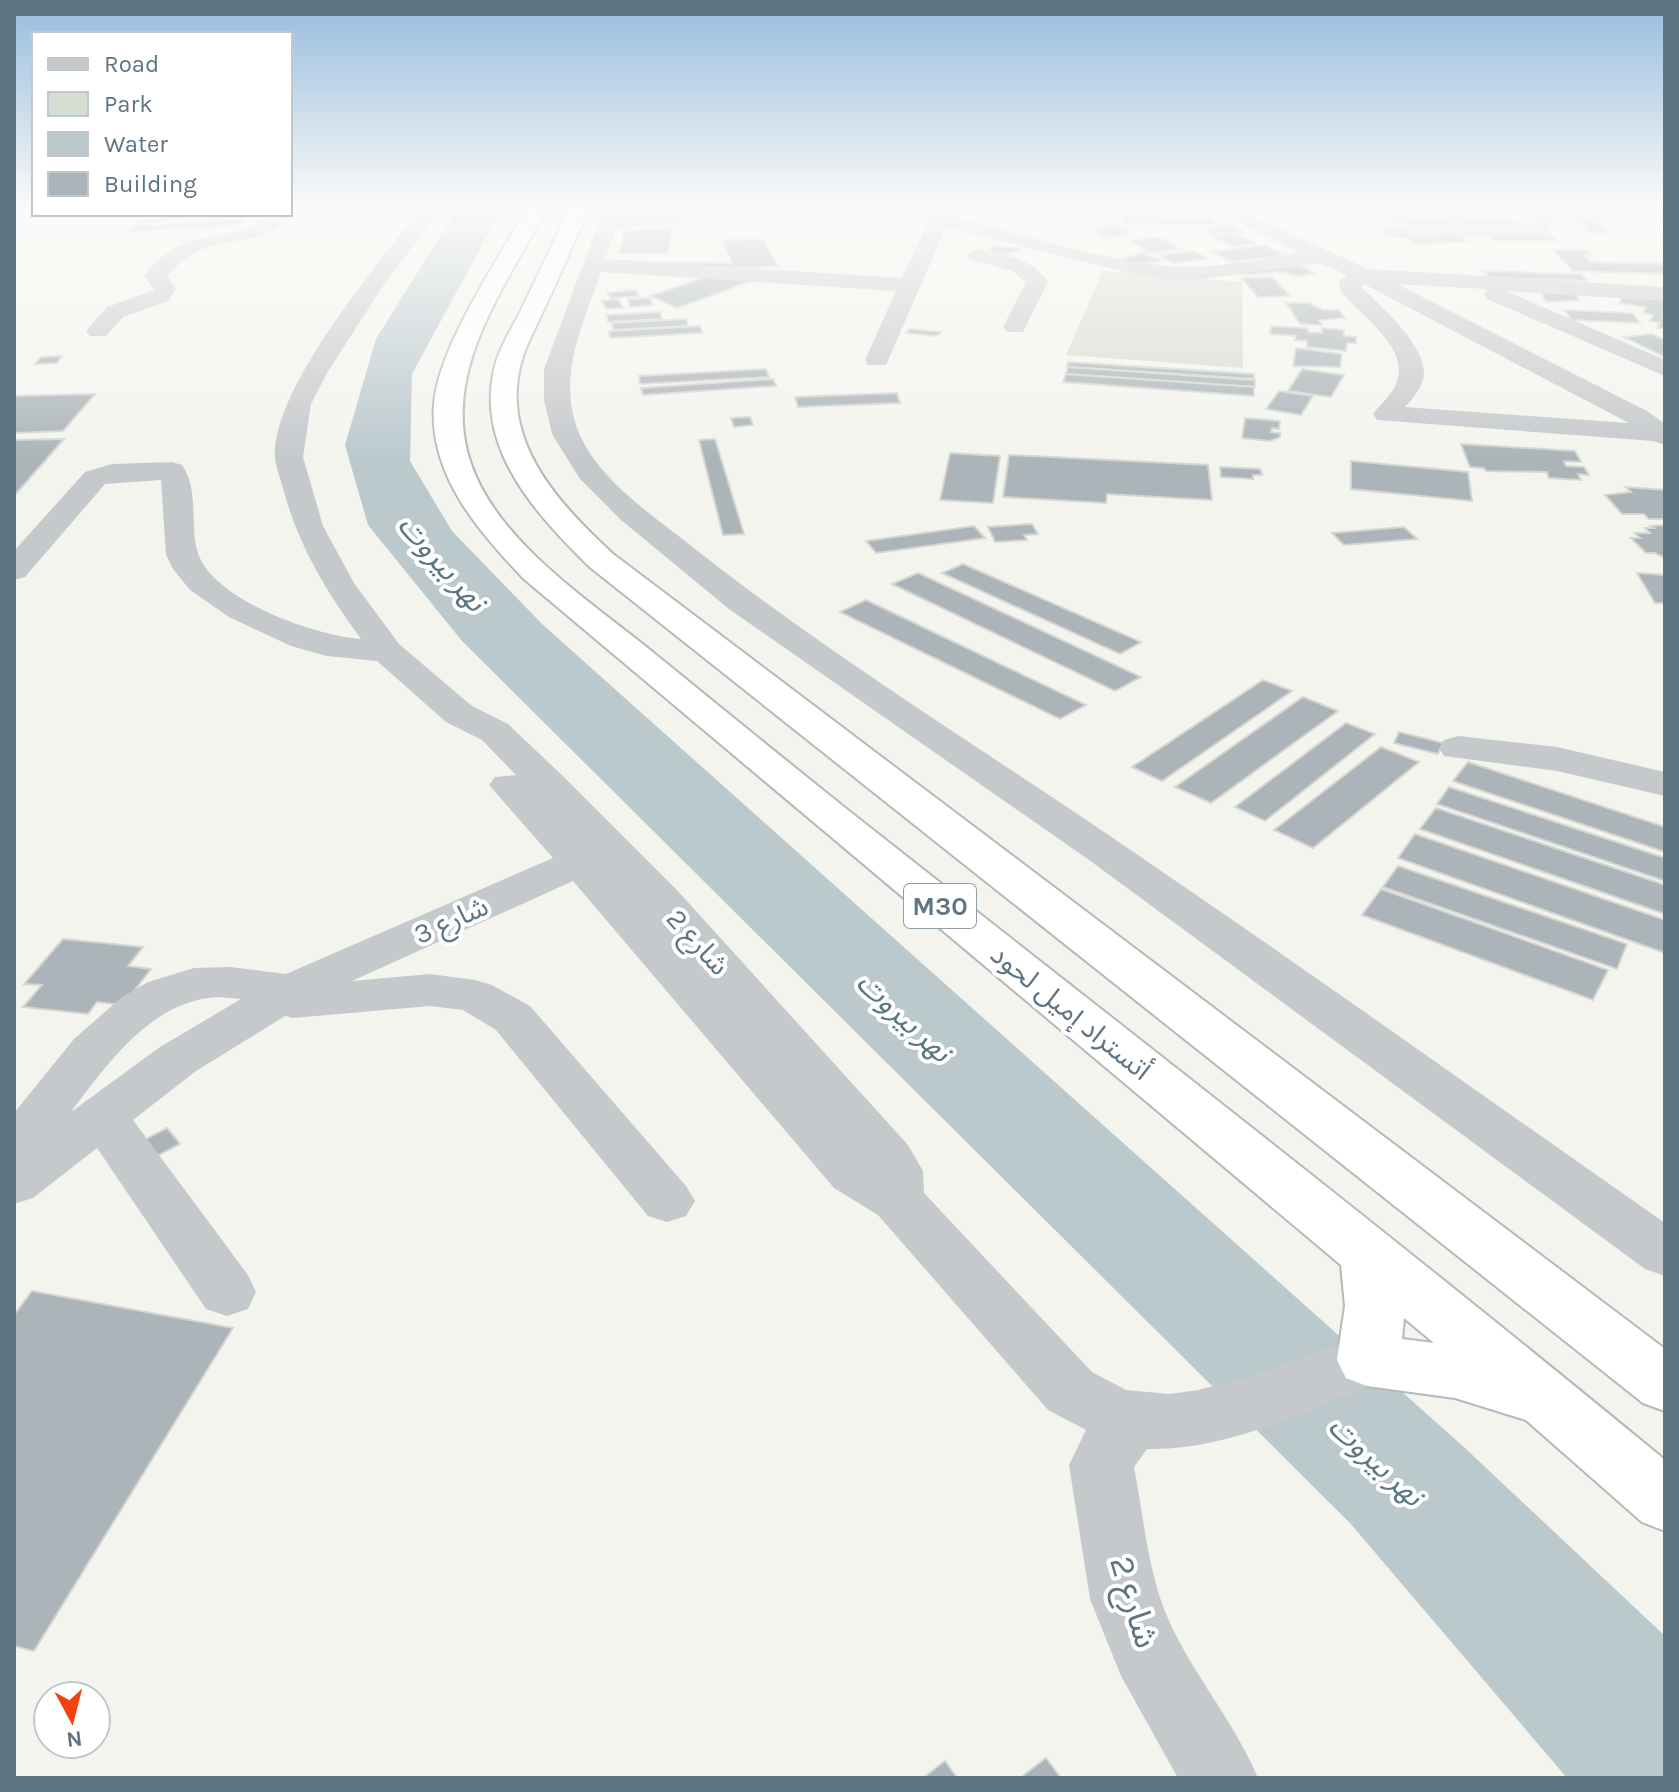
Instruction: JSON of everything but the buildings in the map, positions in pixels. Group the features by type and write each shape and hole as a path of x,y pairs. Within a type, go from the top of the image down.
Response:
{"highway":[{"name":"أتستراد إميل لحود","path":"492,292 468,336 453,375 447,405 450,439 458,469 484,515 501,537 535,572 744,746 1547,1400 1665,1501"},
{"name":"M30","path":"549,292 518,340 504,380 507,421 518,456 541,495 568,529 602,561 1665,1384"},
{"path":"1366,1252 1376,1306 1374,1333 1367,1360 1455,1372 1547,1400"}],"street":[{"path":"98,331 115,312 160,296 163,292"},
{"name":"شارع 2","path":"369,292 314,373 298,404 289,457 308,526 339,585 387,651 459,714 495,732 594,855 623,910 853,1174 880,1193 897,1200 1070,1391 1104,1410 1134,1419 1179,1423 1215,1415 1367,1360"},
{"path":"585,292 556,369 557,400 566,434 590,473 632,514 741,602 1104,851 1663,1244"},
{"path":"877,360 907,292"},
{"path":"1015,327 1032,292"},
{"path":"1353,292 1404,347 1411,365 1411,381 1386,414 1657,425"},
{"path":"1396,292 1657,425"},
{"path":"1488,292 1665,369"},
{"path":"1621,292 1665,294"},
{"path":"14,570 95,478 112,473 172,471 176,481 182,558 227,603 319,644 387,651"},
{"name":"شارع 2","path":"459,714 465,740 524,800 594,855 660,899 880,1147 896,1171 897,1200"},
{"path":"1458,748 1557,759 1665,784"},
{"path":"470,911 519,862 531,841 532,822 524,800"},
{"name":"شارع 3","path":"14,1183 149,1080 279,998 594,855"},
{"path":"470,911 576,902 623,910"},
{"path":"14,1151 94,1049 151,1000 172,990 217,981 279,998 430,990 475,996 513,1018 667,1201"},
{"path":"94,1049 149,1080"},
{"path":"102,1116 227,1292"},
{"name":"شارع 2","path":"1134,1419 1116,1438 1101,1465 1125,1599 1146,1651 1220,1778"}],"green space":[{"path":"1094,292 1242,292 1243,368 1066,355"}],"water":[{"name":"نهر بيروت","path":"406,292 457,292 412,374 410,461 452,531 542,624 1466,1449 1665,1636 1665,1778 1567,1778 1350,1523 462,641 368,525 345,445 376,339"}]}
